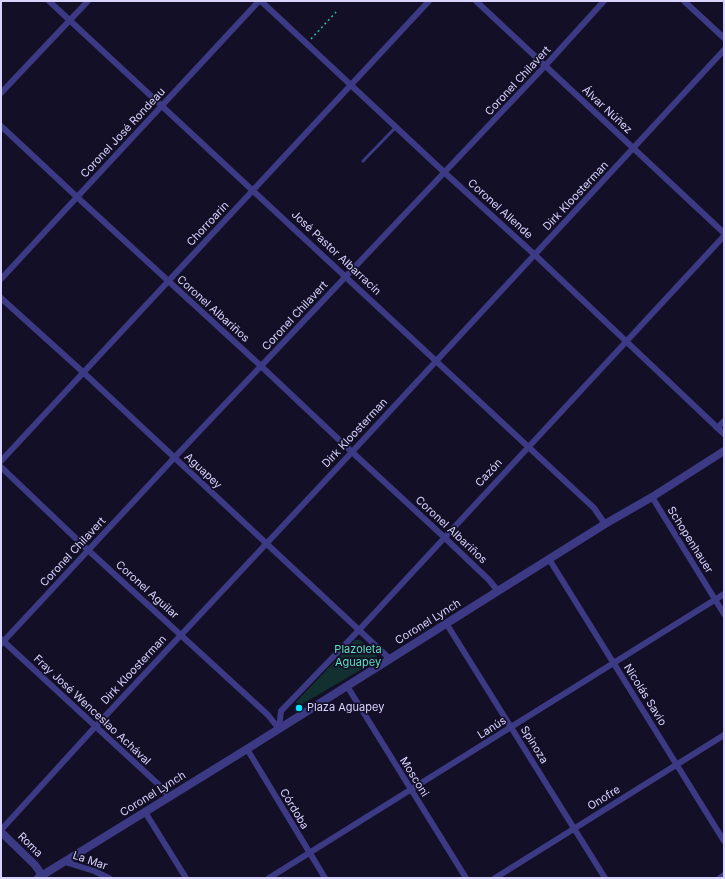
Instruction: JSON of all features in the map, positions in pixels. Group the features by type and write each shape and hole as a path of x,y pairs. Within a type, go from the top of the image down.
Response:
{"street":[{"name":"José Pastor Albarracín","path":"49,1 594,508 605,524"},
{"path":"1,93 88,1"},
{"name":"Coronel Allende","path":"260,1 307,43 445,173 535,254 724,434"},
{"name":"Coronel José Rondeau","path":"1,278 260,1"},
{"name":"Chorroarin","path":"1,461 429,1"},
{"name":"Álvar Núñez","path":"476,1 724,235"},
{"name":"Coronel Chilavert","path":"2,642 174,458 445,173 604,1"},
{"path":"684,1 724,38"},
{"name":"Dirk Kloosterman","path":"1,831 95,727 724,50"},
{"name":"Coronel Albariños","path":"1,126 490,580 498,591"},
{"name":"Cazón","path":"280,729 281,711 359,630 724,235"},
{"name":"Aguapey","path":"1,298 84,373 390,659"},
{"path":"717,428 724,421"},
{"name":"Coronel Lynch","path":"41,877 724,451"},
{"name":"Coronel Aguilar","path":"1,467 88,550 268,715 280,729"},
{"name":"Schopenhauer","path":"652,497 724,614"},
{"name":"Nicolás Savio","path":"549,559 724,841"},
{"name":"Lanús","path":"269,878 724,594"},
{"name":"Spinoza","path":"446,623 605,878"},
{"name":"Fray José Wenceslao Achával","path":"2,642 158,784 169,796"},
{"name":"Mosconi","path":"347,686 466,878"},
{"name":"Onofre","path":"494,878 724,735"},
{"name":"Córdoba","path":"247,749 324,878"},
{"path":"145,812 186,878"},
{"name":"Roma","path":"1,831 35,866 41,877"},
{"name":"La Mar","path":"65,862 94,871 109,878"},
{"path":"720,878 724,875"}],"lane":[{"path":"363,161 396,127"}],"path":[{"path":"307,43 337,11"}],"green space":[{"name":"Plazoleta Aguapey","path":"355,640 360,640 376,653 377,657 374,662 299,706 296,702"}],"place":[{"name":"Plaza Aguapey","path":"299,708"}]}
